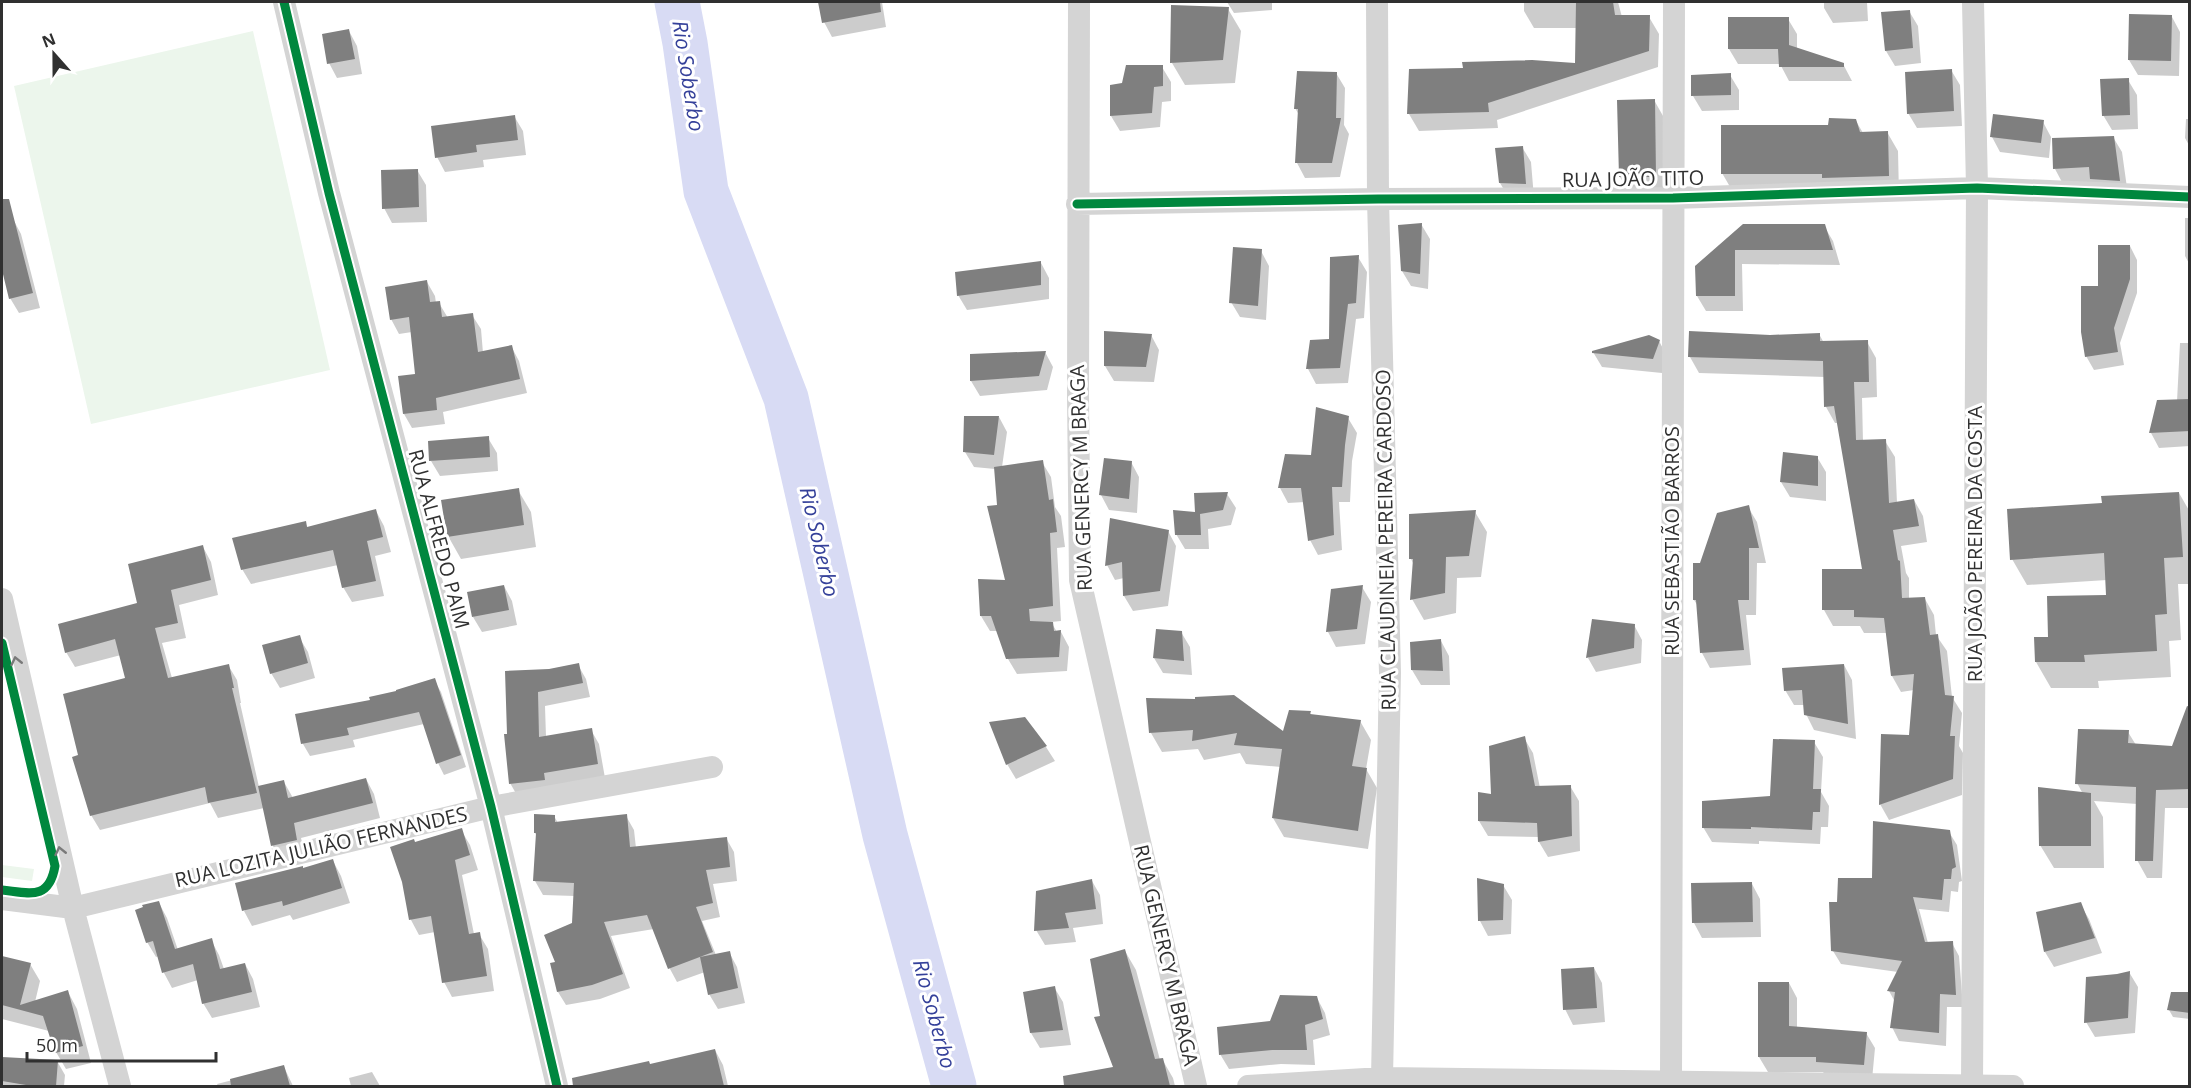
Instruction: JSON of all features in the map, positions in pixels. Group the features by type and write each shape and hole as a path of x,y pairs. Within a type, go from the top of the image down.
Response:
{"street":[{"name":"RUA ALFREDO PAIM","path":"284,2 329,193 491,807 557,1086"},
{"name":"RUA GENERCY M BRAGA","path":"1079,2 1077,204 1080,580 1196,1086"},
{"name":"RUA CLAUDINEIA PEREIRA CARDOSO","path":"1377,2 1378,199 1390,673 1382,1078"},
{"name":"RUA SEBASTIÃO BARROS","path":"1671,1081 1674,2"},
{"name":"RUA JOÃO PEREIRA DA COSTA","path":"1972,1086 1977,188 1973,2"},
{"name":"RUA JOÃO TITO","path":"1077,204 1378,199 1673,198 1977,188 2190,196"},
{"path":"2,599 73,908 120,1086"},
{"name":"RUA LOZITA JULIÃO FERNANDES","path":"2,898 73,908 491,807 712,766"},
{"path":"1248,1086 1382,1078 2013,1086"}],"shaded area":[{"path":"253,31 330,370 91,424 14,86"},
{"path":"2,865 34,869 32,881 2,877"}],"building":[{"path":"818,2 880,2 881,12 822,23"},
{"path":"1576,2 1613,2 1615,15 1650,15 1649,51 1488,103 1489,112 1407,114 1409,69 1463,68 1462,62 1532,60 1575,63"},
{"path":"1171,5 1229,7 1223,60 1170,63"},
{"path":"1910,10 1913,48 1885,51 1881,12"},
{"path":"2129,14 2172,15 2171,61 2128,60"},
{"path":"1728,17 1789,17 1789,45 1844,63 1844,67 1779,67 1778,49 1728,49"},
{"path":"349,29 355,59 327,64 322,34"},
{"path":"1126,65 1163,65 1163,86 1154,87 1152,113 1110,116 1110,85 1122,83"},
{"path":"1952,69 1954,111 1907,114 1905,72"},
{"path":"1297,71 1337,72 1336,118 1341,118 1332,163 1295,163 1298,109 1294,109"},
{"path":"1731,73 1731,95 1691,96 1691,75"},
{"path":"2129,78 2130,115 2102,116 2100,79"},
{"path":"1655,99 1656,177 1619,177 1617,100"},
{"path":"1993,114 2044,120 2041,143 1990,137"},
{"path":"515,115 518,140 476,145 477,152 435,158 431,126"},
{"path":"1829,118 1856,119 1860,132 1888,131 1889,176 1822,178 1822,174 1721,174 1721,125 1828,125"},
{"path":"2114,136 2120,181 2090,179 2089,167 2053,169 2052,138"},
{"path":"1523,146 1526,184 1499,183 1495,148"},
{"path":"418,169 419,207 382,209 381,170"},
{"path":"2,199 9,199 33,293 9,299 2,270"},
{"path":"1422,223 1420,274 1401,271 1398,225"},
{"path":"1743,224 1825,224 1833,250 1735,250 1735,296 1696,296 1695,266"},
{"path":"2098,245 2130,245 2130,279 2114,328 2118,352 2085,357 2081,332 2081,286 2098,286"},
{"path":"1233,247 1262,249 1258,306 1229,303"},
{"path":"1359,255 1356,303 1348,304 1340,368 1306,369 1310,340 1329,339 1330,257"},
{"path":"1041,261 1041,285 957,296 955,272"},
{"path":"427,280 430,302 440,301 442,317 473,313 478,352 512,345 520,379 436,398 437,410 403,414 398,376 415,374 409,317 390,320 385,287"},
{"path":"1104,331 1152,334 1146,367 1104,366"},
{"path":"1689,331 1770,335 1820,333 1820,341 1868,340 1869,382 1854,382 1856,440 1886,439 1889,503 1914,499 1919,526 1893,530 1900,561 1902,598 1925,597 1930,635 1938,634 1945,695 1954,696 1950,736 1955,736 1953,779 1879,805 1881,734 1909,735 1914,674 1891,676 1884,618 1854,617 1854,610 1822,610 1822,569 1862,569 1834,406 1824,407 1823,361 1688,357"},
{"path":"1649,335 1660,340 1653,359 1592,353 1592,351"},
{"path":"1046,351 1039,376 970,381 970,354"},
{"path":"2190,399 2190,431 2149,433 2157,400"},
{"path":"1316,407 1349,416 1342,487 1332,487 1334,535 1308,541 1301,488 1278,488 1285,454 1311,455"},
{"path":"964,416 999,416 994,455 963,452"},
{"path":"489,436 490,457 429,461 428,441"},
{"path":"1783,452 1818,456 1818,486 1780,482"},
{"path":"1104,458 1132,461 1129,499 1099,495"},
{"path":"1043,460 1049,500 1053,499 1057,532 1050,533 1053,606 1029,609 1030,621 1053,622 1054,631 1061,630 1059,657 1006,659 991,616 980,616 978,579 1005,580 987,506 997,505 994,467"},
{"path":"519,488 524,525 447,537 441,500"},
{"path":"1228,492 1223,510 1200,514 1201,535 1175,535 1173,510 1195,512 1194,493"},
{"path":"2179,492 2183,557 2164,558 2167,614 2155,615 2157,651 2084,655 2085,662 2035,662 2034,637 2048,637 2047,596 2106,595 2104,553 2010,560 2007,509 2102,503 2101,496"},
{"path":"1749,505 1759,548 1749,548 1749,600 1738,600 1744,650 1700,653 1696,600 1693,600 1693,563 1700,563 1717,513"},
{"path":"376,509 383,537 367,541 376,581 342,588 333,550 241,570 232,538 306,521 307,527"},
{"path":"1476,510 1469,556 1446,557 1445,593 1410,600 1413,559 1409,559 1409,514"},
{"path":"1110,518 1169,530 1160,591 1123,596 1122,562 1105,566"},
{"path":"203,545 211,580 171,590 178,623 155,628 168,678 229,664 234,688 232,688 257,793 208,803 205,787 90,816 72,757 78,755 63,694 125,678 115,639 65,653 58,624 137,603 128,564"},
{"path":"504,585 509,610 472,617 467,592"},
{"path":"1363,585 1357,629 1326,632 1331,589"},
{"path":"1592,619 1635,624 1634,648 1586,658"},
{"path":"1156,629 1182,631 1184,661 1153,658"},
{"path":"300,635 308,663 270,674 262,645"},
{"path":"1441,639 1443,671 1411,670 1410,642"},
{"path":"579,663 583,683 538,692 539,737 592,728 598,764 544,773 545,780 509,784 504,734 507,734 505,671 549,669"},
{"path":"1844,664 1848,724 1804,715 1802,690 1784,691 1782,668"},
{"path":"435,678 461,755 436,764 419,712 347,728 349,735 301,744 295,714 370,700 369,697"},
{"path":"1234,695 1283,731 1289,710 1311,711 1310,714 1361,720 1352,766 1367,768 1358,831 1272,818 1282,749 1234,745 1237,733 1192,741 1193,730 1149,733 1146,698 1195,699 1195,697"},
{"path":"2187,706 2190,707 2190,789 2156,790 2153,861 2135,861 2136,787 2075,784 2078,729 2129,730 2128,743 2172,746"},
{"path":"1025,717 1047,746 1006,765 989,722"},
{"path":"1525,736 1535,786 1571,785 1572,836 1538,842 1537,823 1478,821 1478,792 1491,794 1489,746"},
{"path":"1773,739 1815,740 1813,789 1821,789 1820,812 1813,812 1812,830 1751,827 1751,829 1702,828 1702,801 1770,796"},
{"path":"366,778 373,803 294,823 297,840 271,846 258,786 284,780 288,798"},
{"path":"2038,787 2091,793 2091,846 2039,846"},
{"path":"534,814 555,815 555,822 627,814 630,847 727,837 730,867 706,870 713,903 696,907 713,952 668,969 647,915 604,922 623,974 592,985 557,992 550,963 555,962 544,935 572,923 574,883 533,881 536,833 534,833"},
{"path":"1873,821 1950,830 1956,867 1952,869 1951,879 1944,879 1942,900 1913,897 1925,942 1953,941 1956,995 1940,994 1939,1033 1890,1028 1895,992 1887,991 1902,961 1831,951 1829,902 1837,902 1838,878 1872,878"},
{"path":"462,828 470,855 455,860 469,934 480,932 487,976 442,983 431,916 409,920 402,882 390,847"},
{"path":"333,859 342,888 283,906 282,901 242,911 235,883"},
{"path":"1477,878 1504,884 1503,920 1478,921"},
{"path":"1092,879 1096,909 1065,913 1069,928 1034,931 1036,891"},
{"path":"1752,882 1753,922 1692,923 1691,883"},
{"path":"159,901 175,949 212,938 220,969 245,963 252,992 202,1004 193,964 162,973 153,941 146,943 135,910 143,907 142,905"},
{"path":"2081,902 2095,938 2044,952 2036,912"},
{"path":"1125,949 1155,1059 1163,1058 1170,1086 1064,1086 1063,1076 1113,1067 1094,1017 1100,1016 1090,959"},
{"path":"730,951 738,988 708,995 700,957"},
{"path":"2,956 31,963 20,1005 68,990 83,1046 55,1053 43,1016 2,1005"},
{"path":"1594,967 1597,1008 1563,1010 1561,969"},
{"path":"2130,971 2128,1018 2084,1023 2086,977"},
{"path":"1758,982 1789,982 1789,1026 1867,1032 1864,1065 1816,1062 1816,1057 1758,1057"},
{"path":"1055,986 1063,1030 1030,1033 1023,992"},
{"path":"2171,992 2190,992 2190,1013 2167,1010"},
{"path":"1280,995 1317,996 1323,1019 1305,1025 1307,1050 1272,1050 1219,1055 1217,1027 1270,1021"},
{"path":"715,1049 724,1086 573,1086 572,1078"},
{"path":"2,1057 58,1060 56,1086 2,1081"},
{"path":"284,1065 290,1086 231,1086 230,1079"}],"waterway":[{"name":"Rio Soberbo","path":"677,2 706,191 786,398 885,835 954,1086"}],"cycle path":[{"path":"284,2 329,193 491,807 557,1086"},
{"path":"1077,204 1378,199 1673,198 1977,188 2190,197"},
{"path":"2,643 55,866 52,877 43,890 29,893 2,890"}]}
